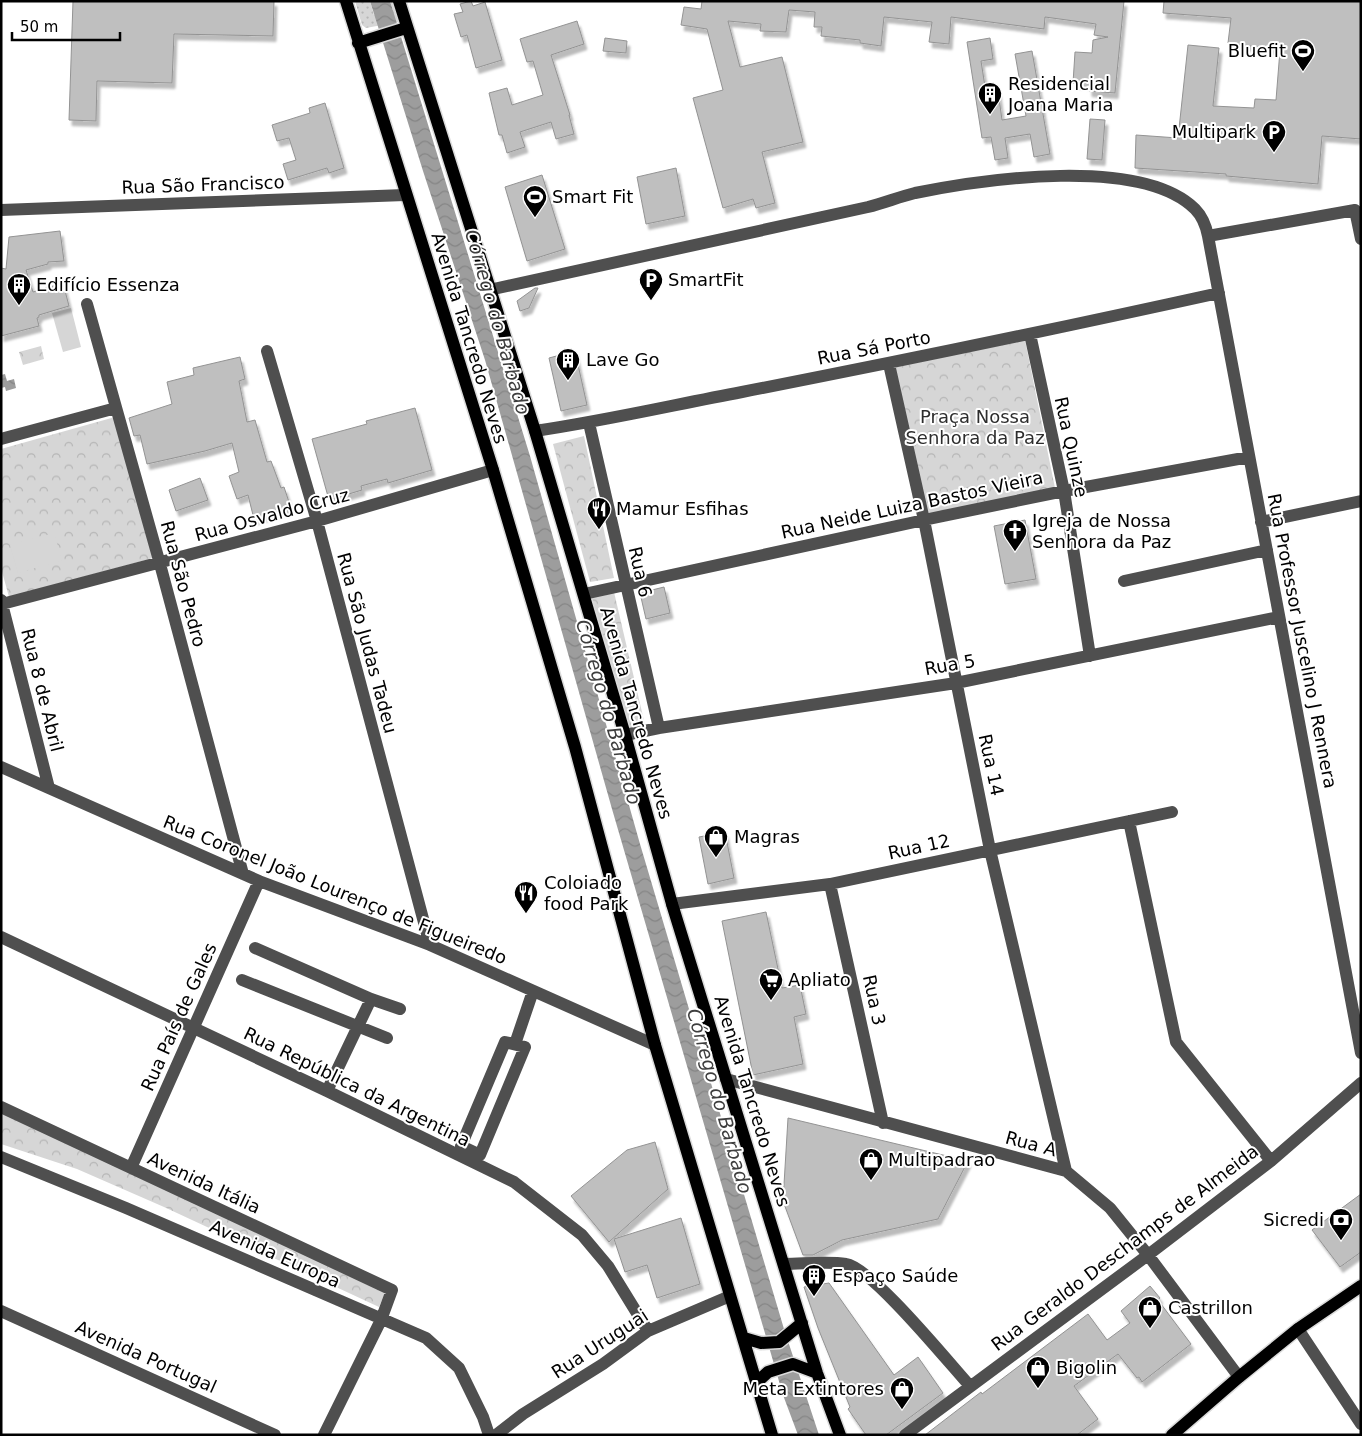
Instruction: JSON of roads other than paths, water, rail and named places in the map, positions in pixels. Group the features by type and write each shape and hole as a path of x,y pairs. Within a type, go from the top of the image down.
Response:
{"main road":[{"name":"Avenida Tancredo Neves","path":"346,1 363,42 405,194 427,258 575,747 656,1045 772,1435"},
{"name":"Avenida Tancredo Neves","path":"399,1 402,29 534,431 626,735 672,904 817,1372 840,1435"},
{"path":"363,42 402,29"},
{"path":"1172,1435 1298,1329 1361,1286"},
{"path":"744,1338 761,1342 779,1342 802,1323"},
{"path":"756,1383 768,1372 794,1364 817,1372"}],"street":[{"name":"Rua Professor Juscelino J Rennera","path":"489,290 868,207 913,194 992,181 1042,176 1097,176 1158,187 1182,198 1196,209 1205,223 1208,236 1361,1053"},
{"name":"Rua São Francisco","path":"1,210 405,194"},
{"path":"1208,236 1355,210 1361,239"},
{"name":"Rua Sá Porto","path":"534,431 589,423 889,364 1219,293"},
{"name":"Rua São Pedro","path":"86,304 160,564 242,874"},
{"name":"Rua Quinze","path":"1030,334 1064,491 1090,656"},
{"name":"Rua São Judas Tadeu","path":"267,350 317,521 430,945"},
{"name":"Rua 14","path":"889,364 924,520 990,850 1066,1171"},
{"path":"1,439 116,408"},
{"name":"Rua 6","path":"589,423 659,728"},
{"name":"Rua Neide Luiza Bastos Vieira","path":"584,594 1064,491 1249,457"},
{"name":"Rua Osvaldo Cruz","path":"2,602 160,564 492,470"},
{"path":"1261,522 1361,501"},
{"path":"1124,581 1267,550"},
{"name":"Rua 8 de Abril","path":"2,602 49,788"},
{"name":"Rua 5","path":"626,735 659,728 956,683 1279,617"},
{"name":"Rua Coronel João Lourenço de Figueiredo","path":"1,767 242,874 430,945 656,1045"},
{"name":"Rua 12","path":"672,904 830,884 1172,812"},
{"path":"1129,821 1176,1042 1271,1161"},
{"name":"Rua País de Gales","path":"131,1168 259,881"},
{"name":"Rua 3","path":"830,884 883,1123"},
{"name":"Rua República da Argentina","path":"1,937 327,1091 514,1182 582,1236 608,1266 648,1331"},
{"path":"255,948 371,999 400,1009"},
{"path":"242,980 387,1038"},
{"path":"515,1044 534,991"},
{"path":"327,1091 371,999"},
{"path":"505,1042 515,1044 525,1047 480,1155 461,1146 505,1042"},
{"name":"Rua A","path":"726,1079 1066,1171 1110,1208 1148,1255 1239,1377"},
{"name":"Rua Geraldo Deschamps de Almeida","path":"905,1435 1148,1255 1271,1161 1361,1083"},
{"name":"Avenida Itália","path":"1,1107 392,1290 381,1320"},
{"name":"Avenida Europa","path":"1,1157 126,1208 426,1338 459,1368 483,1416 489,1435"},
{"path":"784,1264 847,1264 874,1281 904,1311 970,1386"},
{"name":"Rua Uruguai","path":"496,1435 523,1414 603,1364 648,1331 730,1296"},
{"name":"Avenida Portugal","path":"1,1311 276,1435"},
{"path":"324,1435 381,1320"},
{"path":"1298,1329 1361,1424"}],"water":[{"path":"370,1 390,1 530,456 640,844 784,1329 819,1435 798,1435 783,1395 612,809 485,360"},
{"path":"5,374 7,381 14,379 16,388 6,391 5,387 1,388 1,375"}],"place":[{"name":"Bluefit","path":"1303,72"},
{"name":"Residencial Joana Maria","path":"990,115"},
{"name":"Multipark","path":"1274,153"},
{"name":"Smart Fit","path":"535,218"},
{"name":"SmartFit","path":"651,301"},
{"name":"Edifício Essenza","path":"19,306"},
{"name":"Lave Go","path":"568,381"},
{"name":"Mamur Esfihas","path":"599,530"},
{"name":"Igreja de Nossa Senhora da Paz","path":"1015,552"},
{"name":"Magras","path":"716,858"},
{"name":"Coloiado food Park","path":"526,914"},
{"name":"Apliato","path":"771,1001"},
{"name":"Multipadrao","path":"871,1181"},
{"name":"Sicredi","path":"1341,1241"},
{"name":"Espaço Saúde","path":"814,1297"},
{"name":"Castrillon","path":"1150,1329"},
{"name":"Bigolin","path":"1038,1389"},
{"name":"Meta Extintores","path":"902,1410"}],"water label":[{"name":"Córrego do Barbado","path":"498,322"},
{"name":"Córrego do Barbado","path":"609,712"},
{"name":"Córrego do Barbado","path":"720,1101"}],"park label":[{"name":"Praça Nossa Senhora da Paz","path":"975,427"}]}
